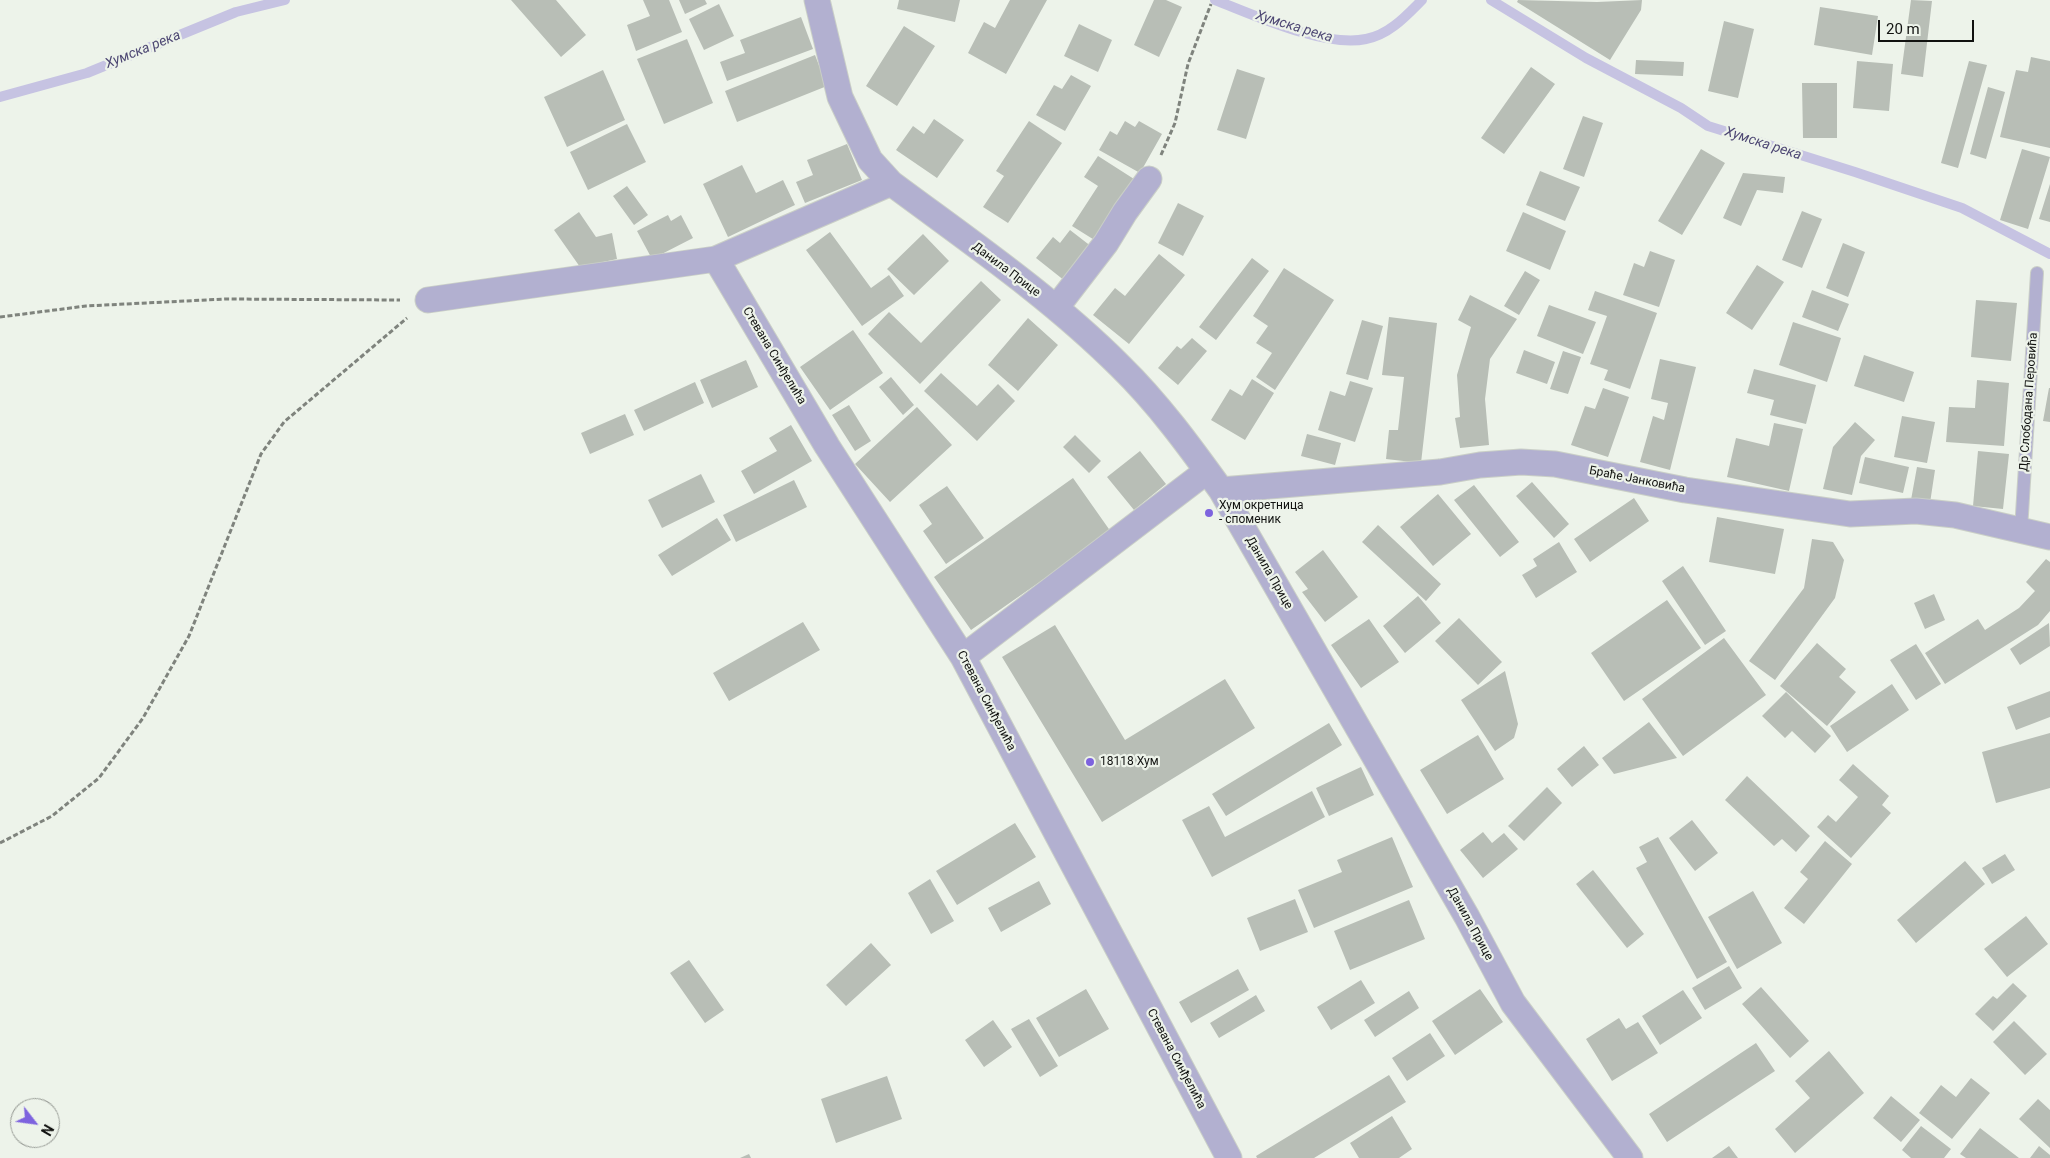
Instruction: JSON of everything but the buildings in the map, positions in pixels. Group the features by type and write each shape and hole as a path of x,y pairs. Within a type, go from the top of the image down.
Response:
{"street":[{"name":"Данила Прице","path":"817,0 840,97 870,160 891,183 1056,308 1121,366 1178,433 1214,480 1462,908 1513,1003 1630,1158"},
{"path":"1056,308 1106,243 1125,212 1150,179"},
{"path":"428,300 716,259 891,183"},
{"name":"Стевана Синђелића","path":"716,259 827,446 963,657 1229,1158"},
{"name":"Браће Јанковића","path":"1214,480 1440,472 1480,465 1555,464 1684,490 1850,514 1916,511 1955,515 2050,537"},
{"path":"963,657 1214,480"}],"lane":[{"name":"Др Слободана Перовића","path":"2021,530 2037,273"}],"path":[{"path":"1150,179 1175,123 1188,64 1211,4"},
{"path":"0,317 86,306 226,299 428,300"},
{"path":"0,844 52,816 99,778 143,718 189,636 261,454 284,422 428,300"}],"waterway":[{"name":"Хумска река","path":"0,97 87,73 236,12 285,0"},
{"name":"Хумска река","path":"1215,0 1310,35 1349,41 1374,37 1390,29 1422,0"},
{"name":"Хумска река","path":"1491,0 1586,58 1681,108 1708,126 1962,208 2050,254"}],"place":[{"name":"Хум окретница - споменик","path":"1209,513"},
{"name":"18118 Хум","path":"1090,762"}]}
